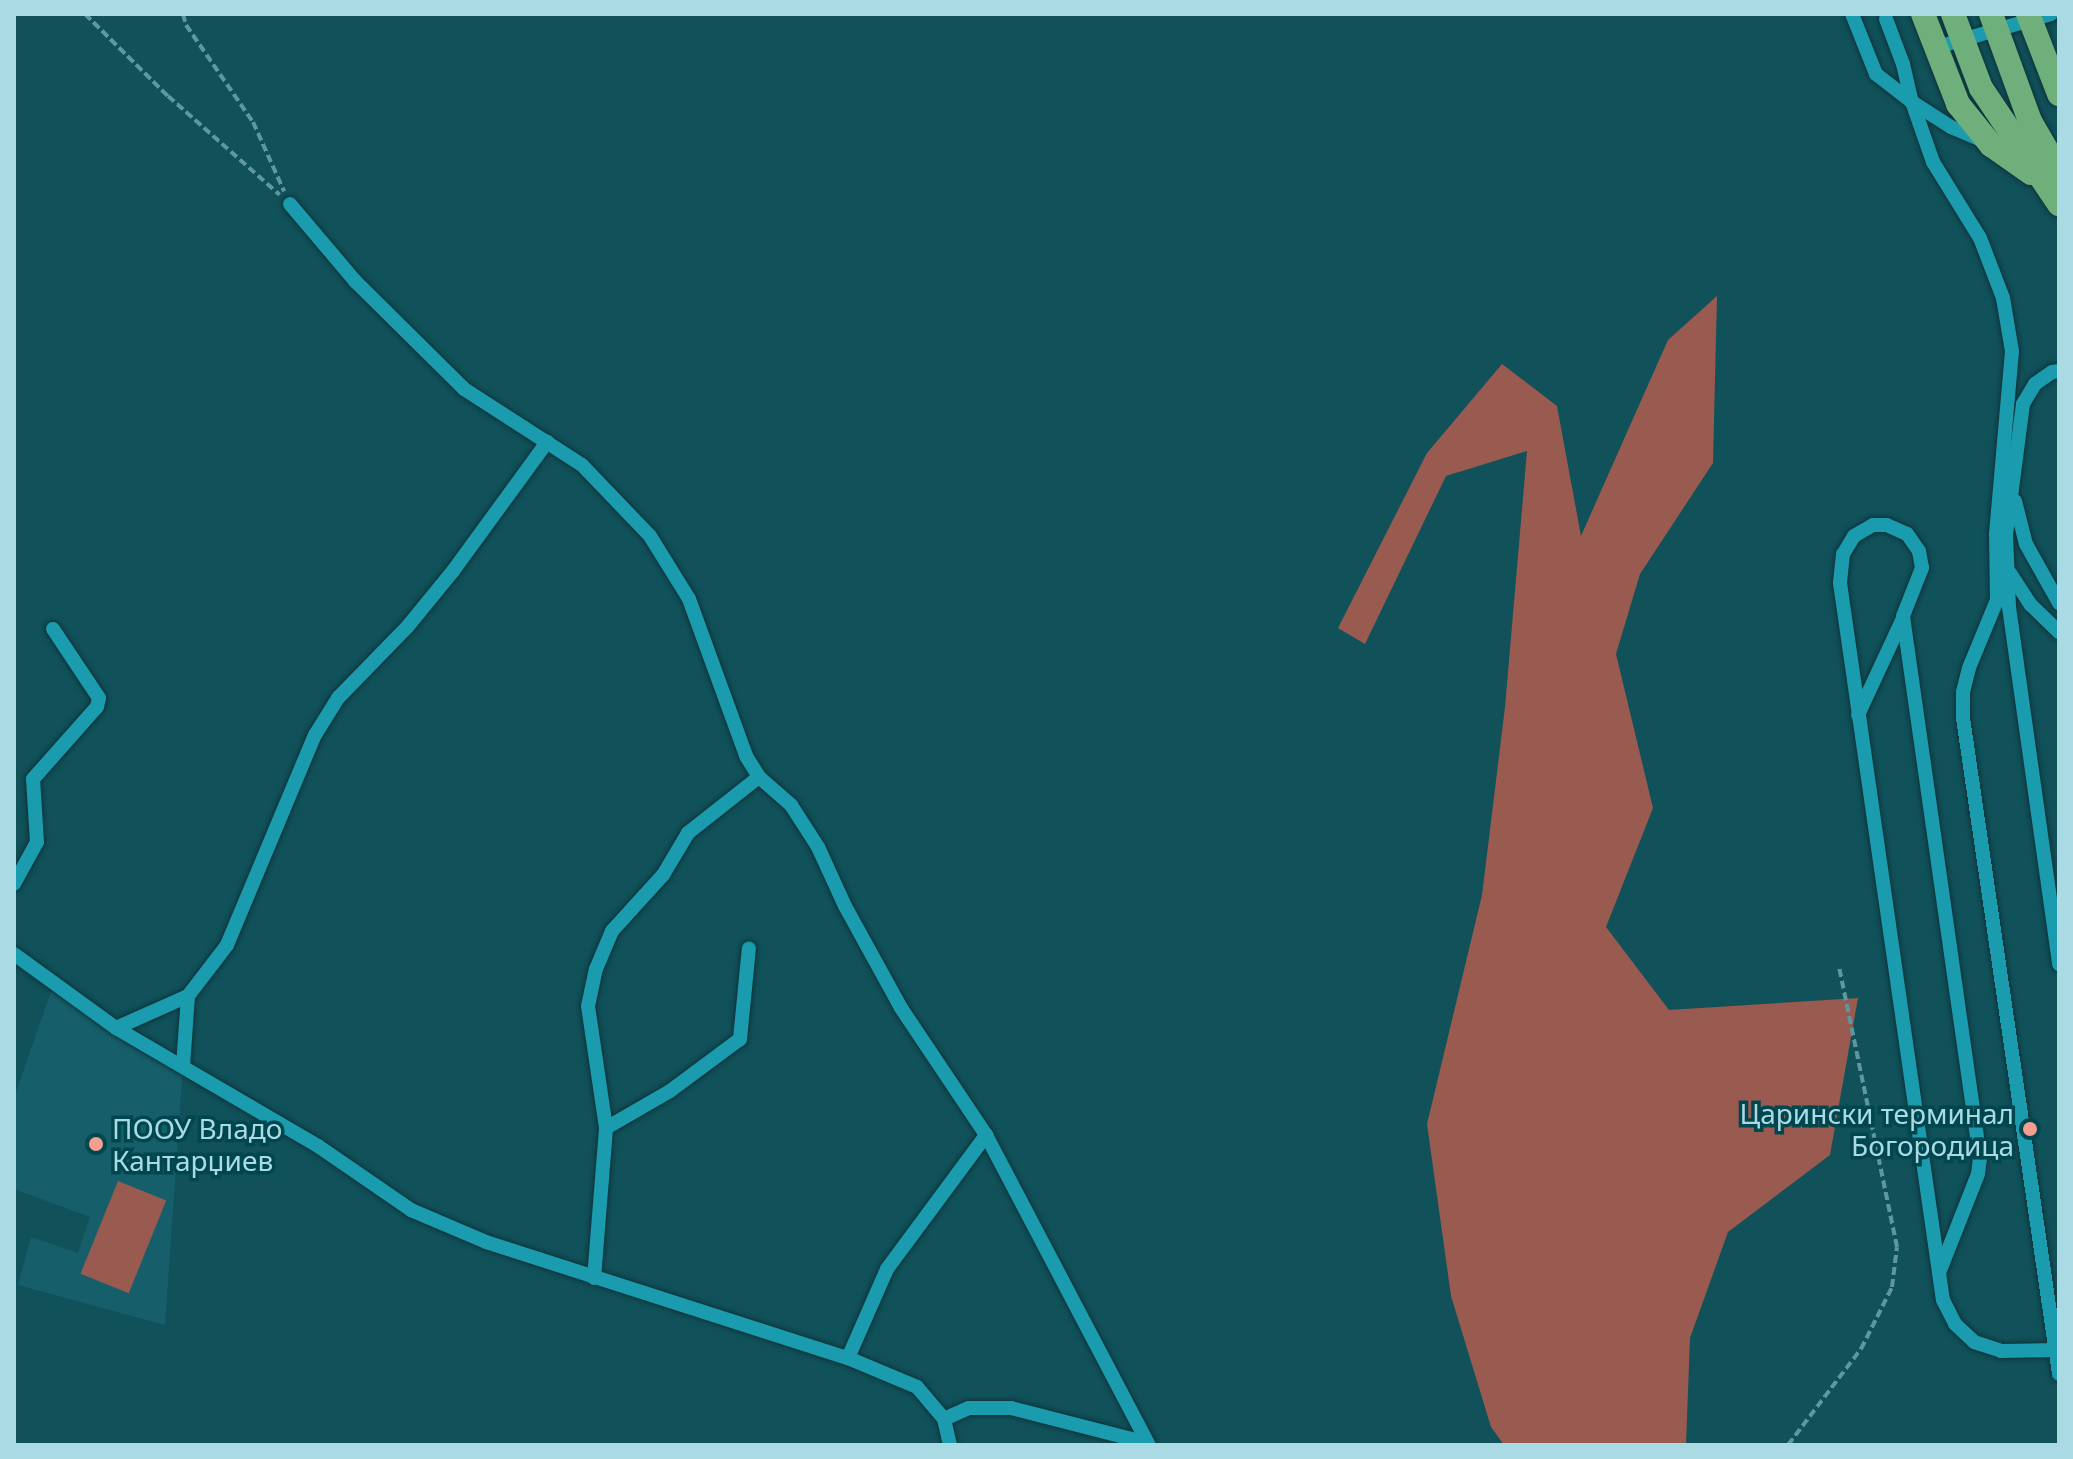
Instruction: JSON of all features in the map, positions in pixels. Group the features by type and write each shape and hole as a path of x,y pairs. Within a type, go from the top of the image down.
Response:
{"highway":[{"path":"1923,14 1958,104 1991,145 2052,177"},
{"path":"1953,14 1981,88 2052,177"},
{"path":"2037,16 2059,94"},
{"path":"1994,22 2052,177 2059,204"}],"street":[{"path":"1852,14 1876,74 1951,127 1991,145"},
{"path":"1934,48 1961,40 1994,22 2037,16"},
{"path":"1886,19 1933,162 1980,238 2003,298 2012,351 1996,534 2059,965"},
{"path":"290,204 356,282 464,389 582,465 650,536 689,599 746,756 759,777 791,805 818,847 845,906 901,1008 986,1135 1148,1444"},
{"path":"2059,371 2052,372 2035,384 2023,404 2004,574 1990,622 1966,680 1963,718 2059,1374"},
{"path":"116,1028 188,996 227,945 315,735 338,698 408,626 453,571 547,442"},
{"path":"2013,484 2026,544 2059,603"},
{"path":"1858,716 1922,568 1919,551 1907,534 1887,525 1873,525 1854,536 1843,554 1840,583 1858,716 1943,1300 1955,1324 1974,1342 2001,1351 2057,1350"},
{"path":"2004,574 2059,632"},
{"path":"1903,616 1980,1158 1978,1174 1939,1273"},
{"path":"14,884 37,842 33,779 97,707 99,698 53,629"},
{"path":"594,1278 606,1128 588,1006 601,956 612,931 663,875 688,833 759,777"},
{"path":"606,1128 670,1091 740,1039 749,948"},
{"path":"14,954 116,1028 318,1146 411,1210 486,1242 848,1358 917,1387 944,1419 950,1445"},
{"path":"183,1066 188,996"},
{"path":"848,1358 887,1269 986,1135"},
{"path":"944,1419 969,1408 1011,1408 1148,1444"}],"path":[{"path":"85,14 168,96 290,204"},
{"path":"183,14 186,25 253,122 290,204"},
{"path":"1788,1445 1861,1349 1892,1287 1897,1247 1839,966"}],"shaded area":[{"path":"1717,296 1713,463 1640,574 1616,654 1653,808 1606,927 1669,1010 1858,998 1830,1155 1728,1232 1690,1338 1686,1445 1504,1445 1491,1427 1451,1296 1427,1124 1482,895 1505,707 1527,451 1446,476 1365,644 1338,628 1427,453 1502,364 1557,406 1581,536 1668,340"},
{"name":"ПООУ Владо Кантарџиев","path":"54,983 183,1066 165,1325 18,1285 31,1237 78,1253 90,1217 14,1189 14,1098"},
{"path":"118,1181 166,1200 129,1293 81,1274"}],"place":[{"name":"Царински терминал Богородица","path":"2030,1129"},
{"name":"ПООУ Владо Кантарџиев","path":"96,1144"}]}
